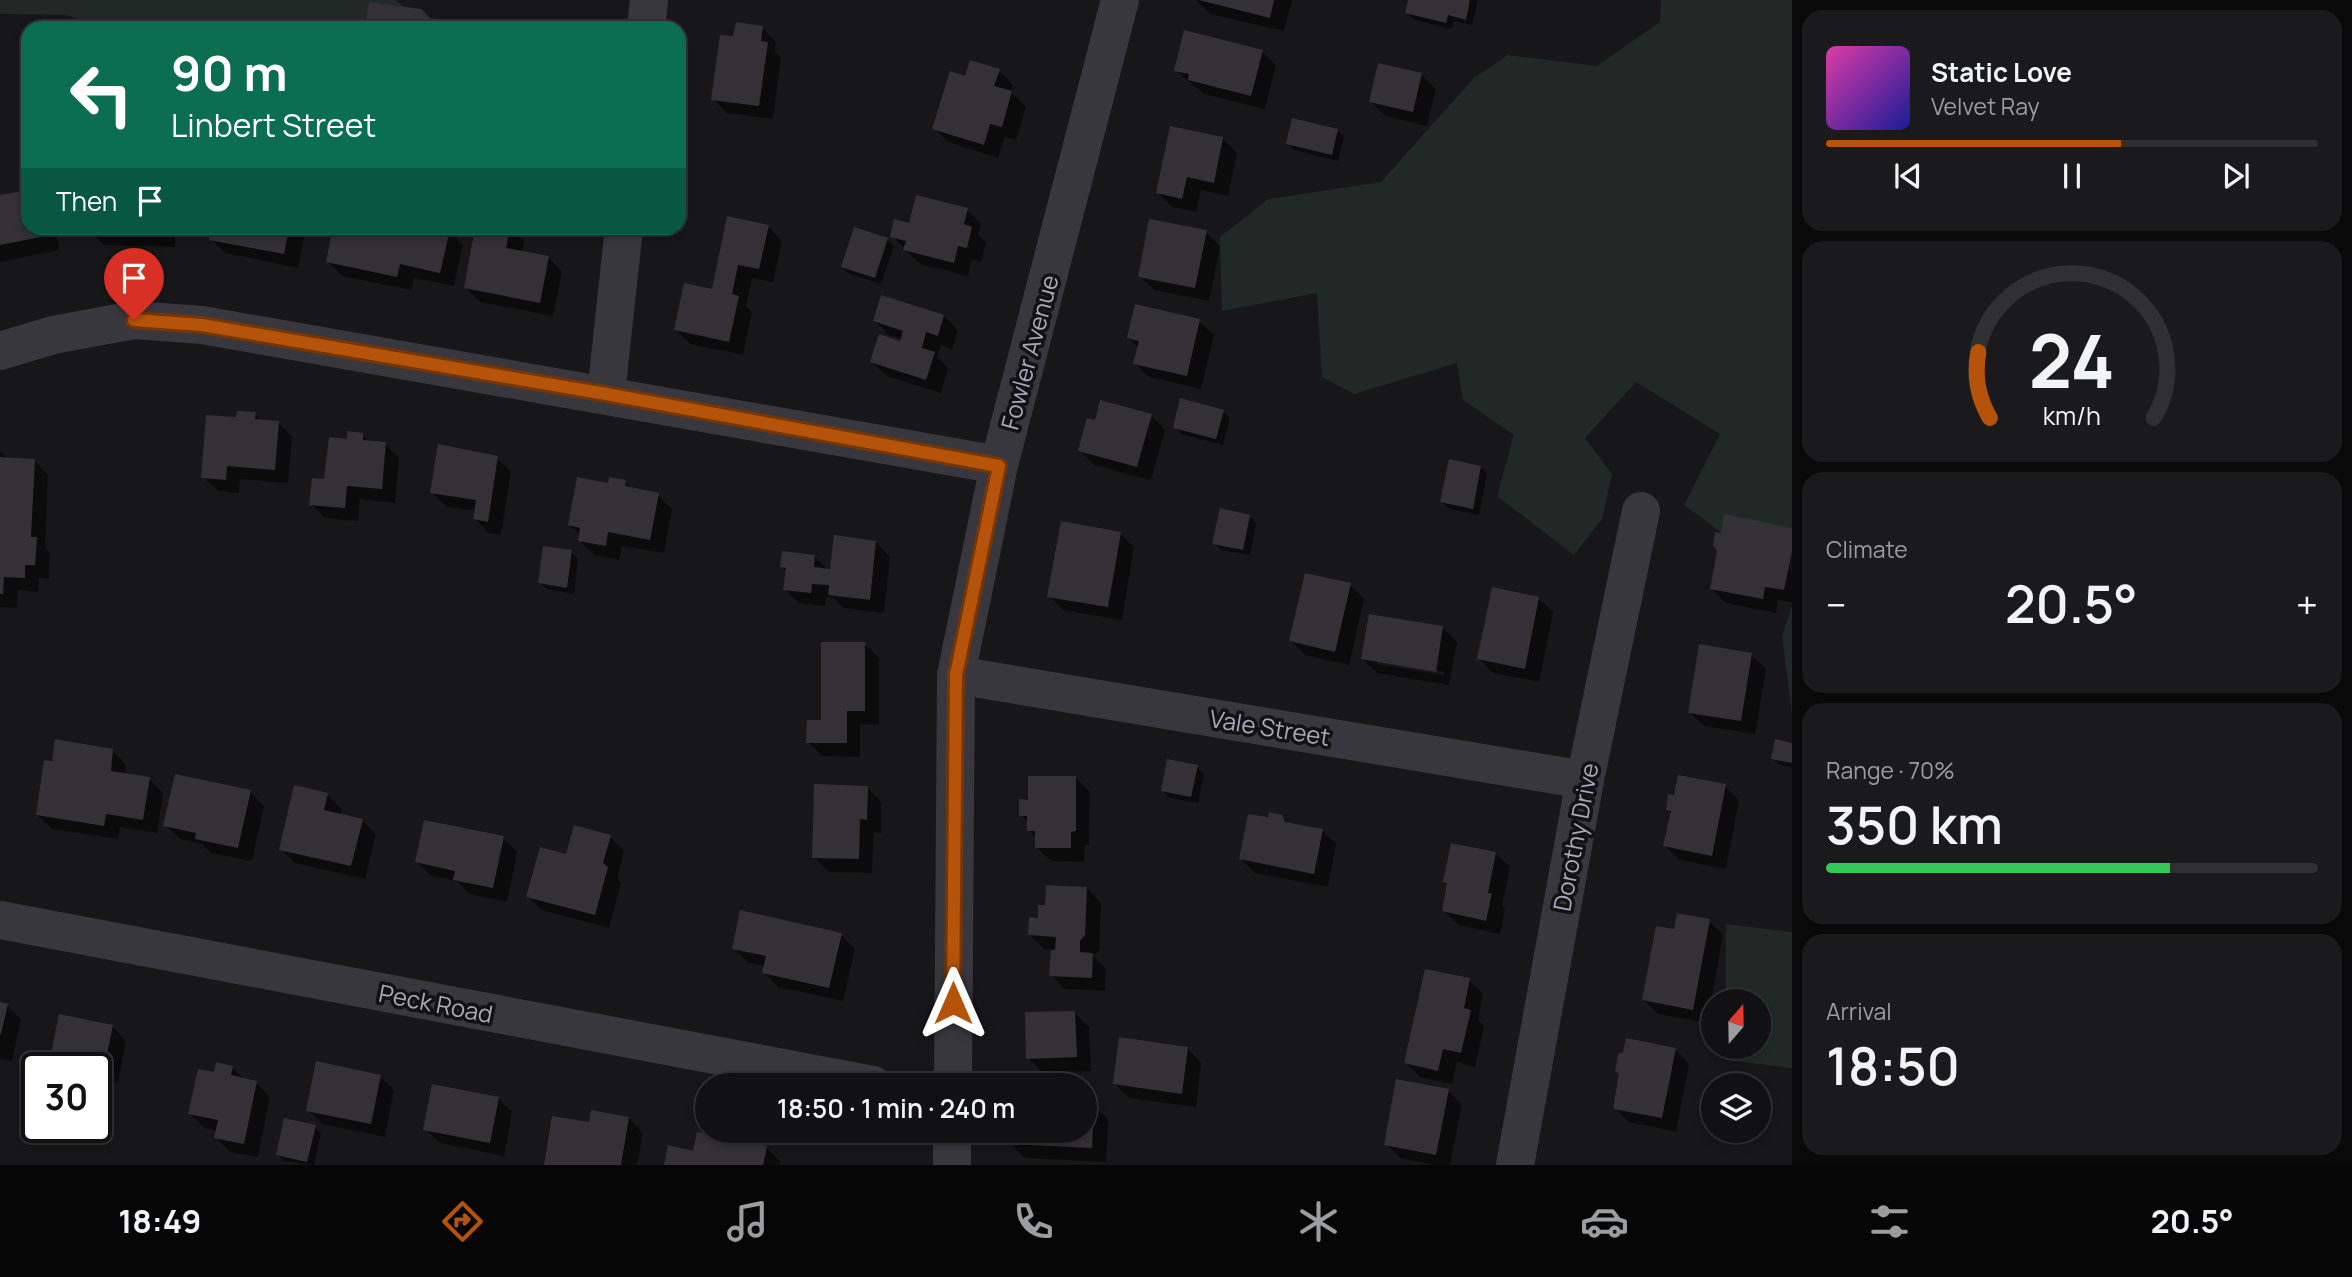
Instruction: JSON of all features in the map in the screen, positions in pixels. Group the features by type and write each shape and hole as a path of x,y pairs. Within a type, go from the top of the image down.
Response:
{"street":[{"path":"647,21 649,0"},
{"name":"Fowler Avenue","path":"953,1073 956,675 999,466 1120,0"},
{"path":"606,394 623,235"},
{"path":"0,351 53,335 134,320 202,325 606,394 999,466"},
{"name":"Dorothy Drive","path":"1515,1165 1585,779 1641,511"},
{"name":"Vale Street","path":"956,675 1585,779"},
{"name":"Peck Road","path":"0,920 810,1073"},
{"path":"952,1143 952,1165"}],"shaded area":[{"path":"0,0 396,0 410,12 442,21 84,21 67,15 0,14"},
{"path":"1661,0 1792,0 1792,572 1764,536 1729,538 1684,505 1720,434 1636,382 1585,438 1612,474 1602,519 1574,555 1497,496 1514,435 1463,400 1457,363 1354,394 1322,377 1317,293 1222,311 1220,237 1268,199 1381,182 1474,78 1508,55 1597,66 1660,22"},
{"path":"1792,606 1792,714 1782,636"},
{"path":"1726,924 1792,932 1792,1068 1726,1060 1771,1059 1771,989 1726,989"}],"building":[{"path":"1199,0 1274,0 1270,18"},
{"path":"1408,0 1470,0 1466,20 1448,15 1446,23 1405,13"},
{"path":"369,2 421,9 430,18 430,21 366,21"},
{"path":"736,22 763,26 761,41 768,42 759,106 711,100 720,35 733,36"},
{"path":"1184,30 1263,50 1251,96 1188,80 1189,74 1174,71"},
{"path":"970,60 1000,69 994,86 1012,91 1002,127 990,124 984,145 932,129 950,71 965,76"},
{"path":"1378,63 1422,73 1413,112 1369,102"},
{"path":"1292,118 1338,129 1332,155 1286,144"},
{"path":"1170,126 1223,137 1214,183 1187,177 1182,199 1156,193"},
{"path":"21,191 21,235 46,236 0,245 0,195"},
{"path":"916,195 968,208 964,224 972,227 967,248 958,246 954,263 903,250 906,241 890,237 894,219 909,223"},
{"path":"727,216 769,225 759,269 738,265 732,294 739,296 729,342 674,330 684,283 712,289"},
{"path":"1149,219 1207,230 1195,288 1138,277"},
{"path":"854,227 888,238 875,278 841,267"},
{"path":"210,235 288,235 284,254 209,240"},
{"path":"332,235 449,235 440,273 400,264 397,277 326,262"},
{"path":"474,235 509,235 506,248 549,256 540,303 464,288"},
{"path":"881,295 944,315 938,336 926,332 922,348 935,352 926,380 870,362 879,334 900,341 903,331 873,321"},
{"path":"1135,304 1200,319 1187,376 1133,364 1139,341 1127,338"},
{"path":"1180,398 1224,410 1216,439 1173,428"},
{"path":"1100,400 1152,414 1137,467 1078,451 1087,418 1095,420"},
{"path":"237,411 256,412 255,419 279,421 275,470 227,466 226,480 201,478 206,415 236,417"},
{"path":"347,431 363,433 363,440 386,442 382,489 347,486 345,508 309,505 312,478 324,479 329,437 347,439"},
{"path":"438,444 498,456 488,522 473,519 476,500 430,493"},
{"path":"0,457 35,459 31,537 37,537 35,565 25,565 25,578 4,577 3,594 0,594"},
{"path":"1449,459 1481,466 1473,509 1440,502"},
{"path":"577,477 608,483 609,477 626,480 625,486 659,493 650,540 608,532 606,546 578,541 580,528 568,525"},
{"path":"1220,508 1250,515 1243,550 1212,544"},
{"path":"1724,514 1792,528 1792,551 1784,590 1765,587 1763,599 1710,589 1717,551 1713,545 1715,532 1721,533"},
{"path":"1061,521 1121,532 1108,607 1047,597"},
{"path":"834,535 876,541 870,600 828,595 829,585 812,584 811,593 783,590 786,568 780,567 782,551 815,555 814,567 830,569"},
{"path":"543,546 572,550 567,588 538,583"},
{"path":"1305,573 1351,583 1335,652 1289,641"},
{"path":"1492,587 1539,597 1525,669 1477,659"},
{"path":"1369,614 1443,626 1436,672 1361,659"},
{"path":"821,642 865,642 865,711 847,711 847,743 806,743 807,720 821,720"},
{"path":"1699,644 1752,653 1741,721 1688,713"},
{"path":"55,739 113,749 111,771 150,777 143,820 106,814 104,826 36,815 44,760 52,761"},
{"path":"1775,739 1792,743 1792,763 1771,759"},
{"path":"1167,759 1198,765 1191,797 1161,791"},
{"path":"175,774 251,790 238,848 195,839 196,833 163,826"},
{"path":"1678,775 1726,784 1712,856 1663,846 1671,811 1666,810 1668,794 1674,795"},
{"path":"1028,776 1076,776 1076,831 1071,832 1071,848 1035,848 1035,831 1027,831 1027,816 1019,816 1019,799 1028,800"},
{"path":"814,784 868,786 867,820 860,819 859,859 812,858"},
{"path":"294,785 328,793 324,810 363,819 351,866 279,850"},
{"path":"1269,812 1282,815 1285,822 1323,829 1314,874 1239,859 1248,814 1268,817"},
{"path":"424,820 504,836 493,888 453,880 455,871 415,862"},
{"path":"574,825 611,835 603,863 608,867 595,915 526,897 540,847 566,854"},
{"path":"1451,843 1496,852 1486,921 1442,911 1447,883 1443,882"},
{"path":"1046,885 1087,887 1085,935 1080,941 1080,952 1093,953 1092,978 1049,976 1051,950 1055,950 1056,937 1028,935 1029,917 1038,918 1038,905 1045,905"},
{"path":"740,910 842,933 829,988 762,973 766,956 732,949"},
{"path":"1677,913 1710,919 1693,1010 1642,1000 1656,926 1674,929"},
{"path":"1425,969 1470,978 1464,1008 1471,1010 1461,1053 1443,1049 1438,1071 1404,1063"},
{"path":"0,1002 8,1004 1,1034 0,1034"},
{"path":"1075,1011 1077,1057 1026,1059 1025,1012"},
{"path":"59,1014 113,1025 107,1052 51,1052"},
{"path":"1119,1037 1188,1047 1182,1094 1113,1084"},
{"path":"1626,1038 1676,1048 1662,1118 1613,1109 1619,1073 1615,1072 1618,1054 1623,1052"},
{"path":"316,1061 381,1075 371,1124 306,1111"},
{"path":"216,1062 233,1066 231,1075 257,1081 244,1144 214,1138 218,1120 188,1114 198,1069 214,1072"},
{"path":"1396,1079 1449,1089 1436,1155 1384,1145"},
{"path":"432,1084 499,1097 490,1143 423,1130"},
{"path":"591,1110 629,1117 621,1165 544,1165 552,1116 589,1122"},
{"path":"284,1118 316,1125 307,1162 276,1155"},
{"path":"695,1142 753,1143 767,1146 763,1165 664,1165 668,1145 693,1151"},
{"path":"1009,1143 1092,1143 1092,1148"}],"route":[{"path":"134,320 202,325 606,394 999,466 956,675 953,1003"}]}
